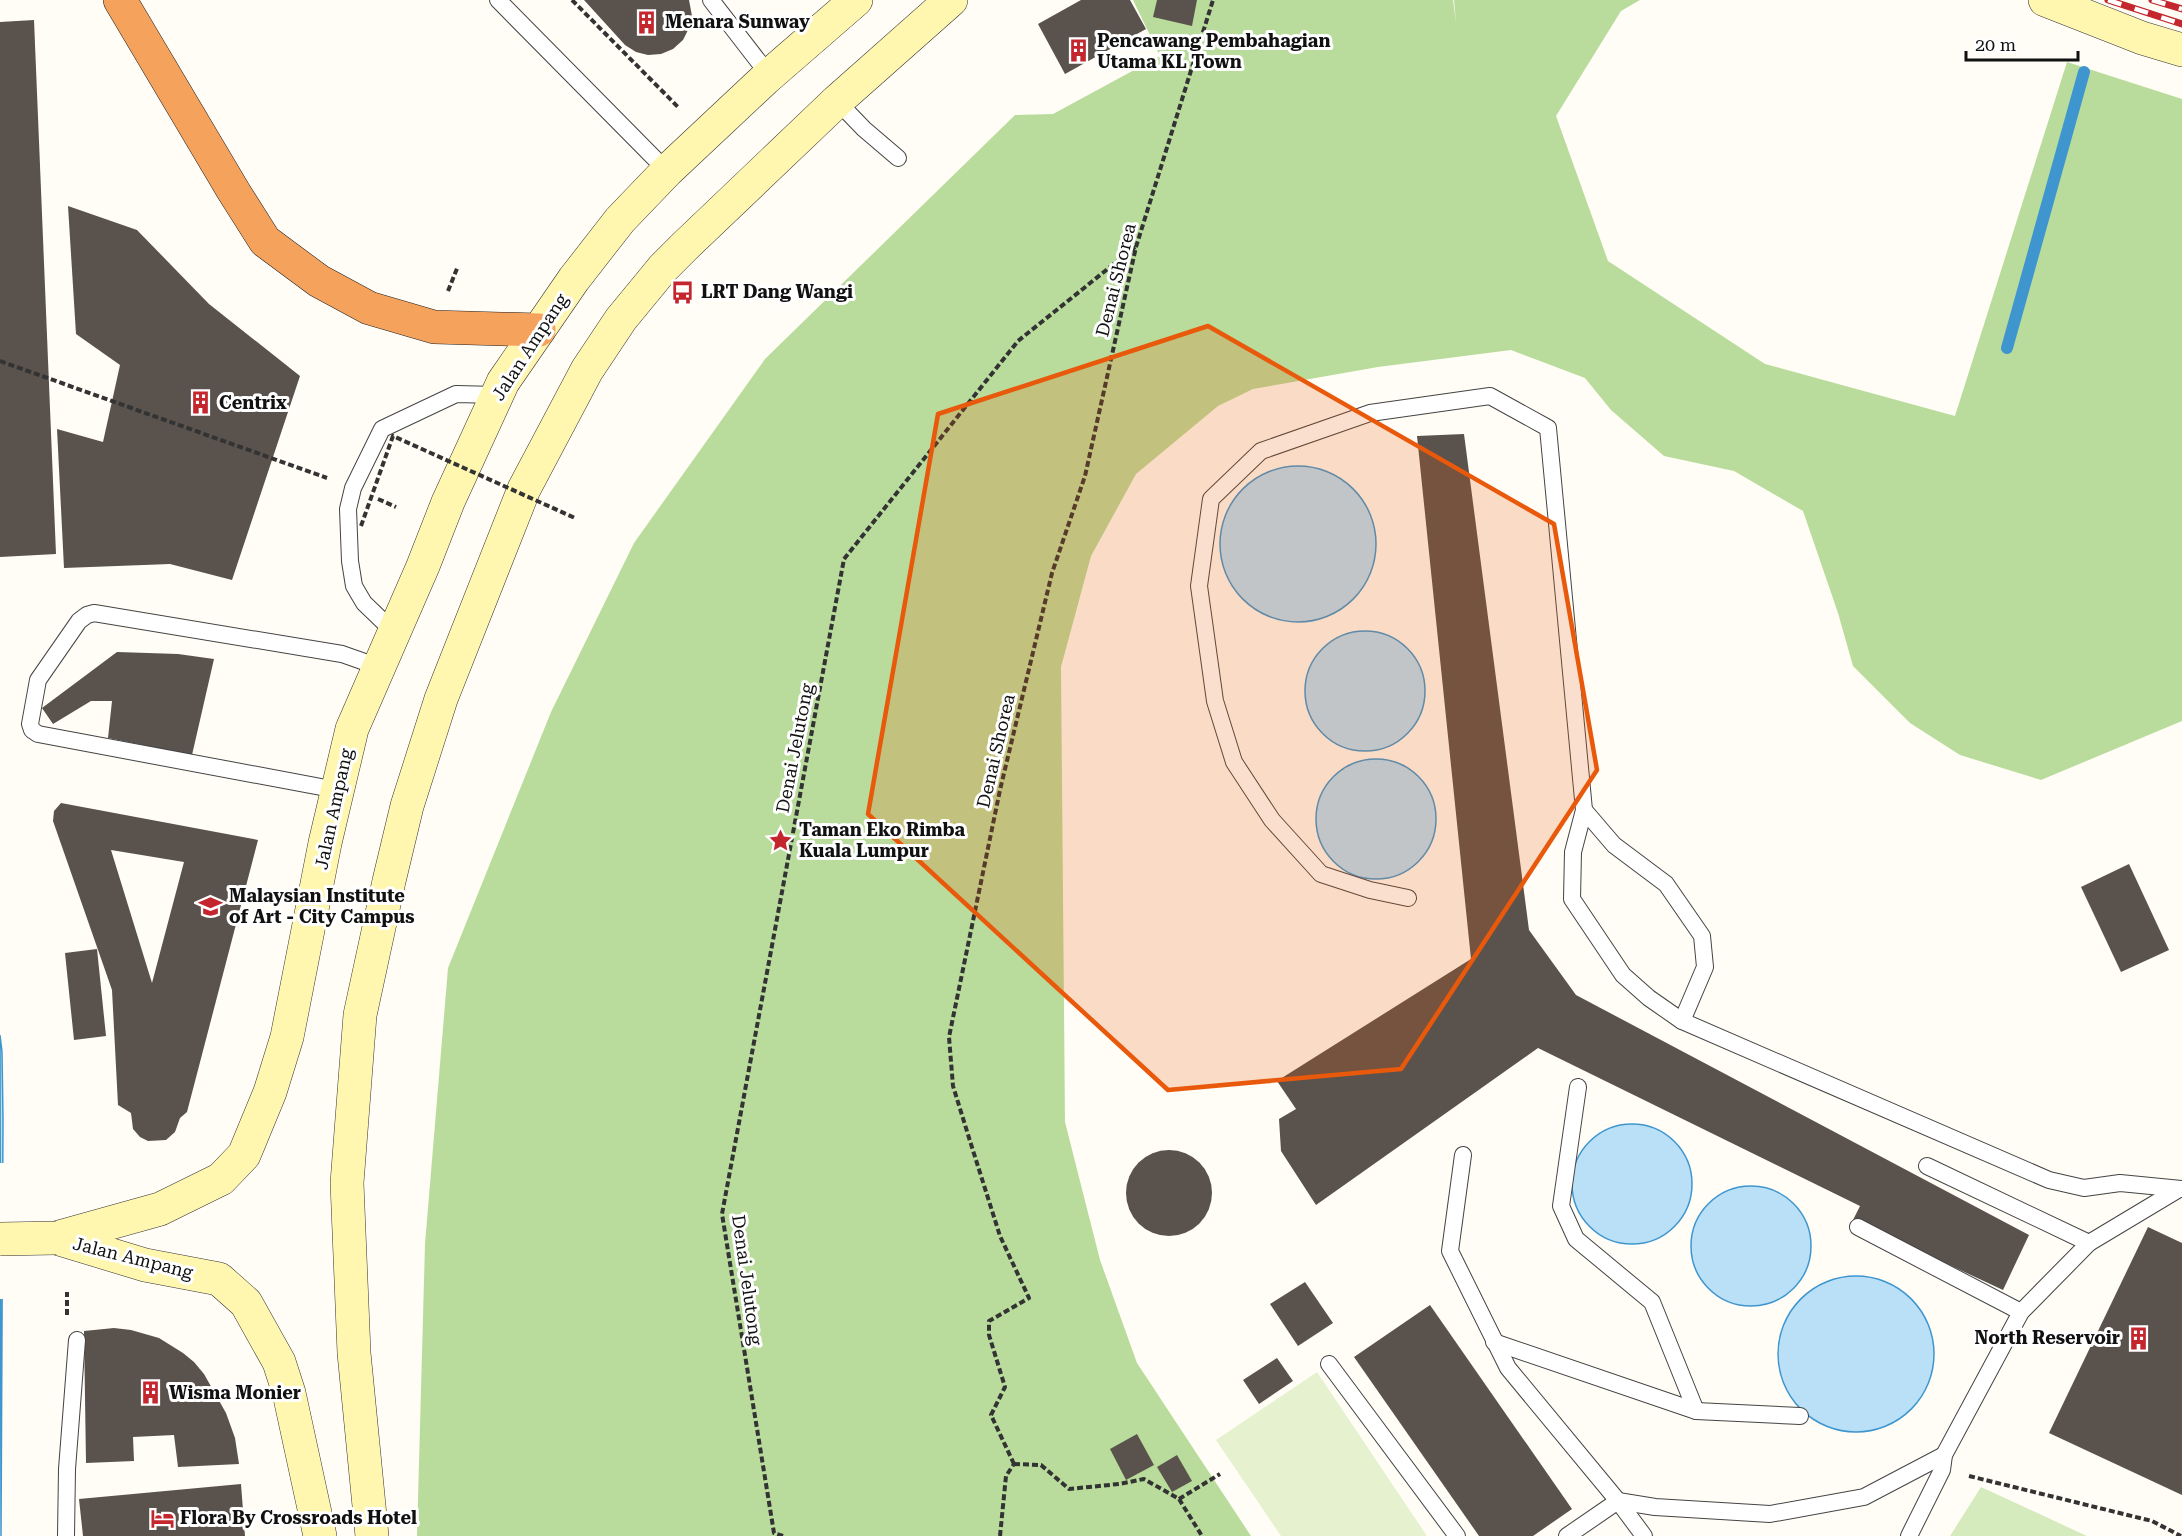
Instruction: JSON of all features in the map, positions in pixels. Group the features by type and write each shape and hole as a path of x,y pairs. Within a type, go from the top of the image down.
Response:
{"highway":[{"path":"120,0 265,241 319,281 369,308 434,327 539,330"}],"street":[{"name":"Jalan Ampang","path":"56,1238 160,1209 221,1179 244,1155 270,1092 287,1037 337,790 352,729 423,566 448,502 508,374 574,279 620,220 667,171 770,75 856,0"},
{"path":"372,1536 354,1353 347,1183 360,1015 408,806 441,699 524,489 587,369 621,320 663,268 837,101 951,0"},
{"path":"2045,0 2142,38 2182,50"},
{"name":"Jalan Ampang","path":"56,1238 145,1265 219,1279 246,1303 279,1362 289,1393 320,1536"},
{"path":"0,1239 56,1238"}],"lane":[{"path":"498,0 667,171"},
{"path":"711,0 770,75"},
{"path":"837,101 897,158"},
{"path":"394,632 364,603 354,586 350,561 348,509 353,488 382,429 456,394 497,395"},
{"path":"1408,898 1370,890 1321,874 1272,820 1234,762 1215,701 1199,586 1211,499 1261,451 1370,414 1490,396 1548,428 1584,810 1573,852 1572,899 1623,975 1648,998 1682,1021 2049,1180 2084,1188 2120,1184 2180,1189"},
{"path":"337,790 38,734 32,730 30,724 38,680 79,621 94,613 342,654 379,667"},
{"path":"1584,810 1614,845 1666,884 1702,936 1705,967 1682,1021"},
{"path":"1578,1087 1561,1206 1576,1239 1652,1302 1696,1411"},
{"path":"1462,1155 1450,1251 1508,1368 1618,1501 1644,1536"},
{"path":"1927,1166 2089,1243"},
{"path":"1909,1536 1943,1462 2021,1312 2089,1243 2180,1189"},
{"path":"1858,1227 2021,1312"},
{"path":"66,1536 67,1469 77,1340"},
{"path":"1494,1342 1696,1411 1800,1416"},
{"path":"1329,1364 1457,1536"},
{"path":"1567,1536 1618,1501 1655,1507 1770,1514 1864,1497 1943,1462"}],"path":[{"path":"572,0 678,108"},
{"name":"Denai Shorea","path":"1014,1464 991,1415 1005,1387 989,1335 989,1321 1029,1298 1000,1236 966,1130 953,1086 949,1037 1000,790 1046,596 1085,476 1136,247 1213,0"},
{"name":"Denai Jelutong","path":"783,1536 774,1533 722,1214 844,559 1018,341 1136,247"},
{"path":"446,295 458,266"},
{"path":"0,361 273,459"},
{"path":"361,526 393,436 575,518"},
{"path":"1943,1462 2152,1521 2181,1536"},
{"path":"1000,1536 1006,1476 1014,1464 1041,1465 1069,1489 1144,1479 1179,1499 1202,1536"},
{"path":"1179,1499 1220,1474"}],"highlighted area":[{"path":"1208,326 1554,524 1597,770 1401,1069 1168,1090 868,814 938,414"}],"green space":[{"name":"Taman Eko Rimba Kuala Lumpur","path":"1133,0 1453,0 1456,22 1454,0 1640,0 1621,11 1556,116 1608,261 1765,364 1955,416 2067,62 2182,99 2182,721 2041,780 1960,755 1910,723 1853,666 1838,613 1803,511 1734,471 1664,456 1611,410 1585,378 1511,350 1378,367 1253,389 1218,406 1136,474 1091,556 1061,667 1065,1122 1100,1260 1137,1363 1251,1536 417,1536 425,1244 448,968 551,712 634,543 765,359 1015,115 1053,114 1160,56"},
{"path":"1317,1372 1427,1536 1281,1536 1216,1440"},
{"path":"1981,1487 2087,1536 1950,1536"}],"water":[{"path":"1298,466 1328,472 1353,489 1370,514 1376,544 1370,574 1353,599 1328,616 1298,622 1268,616 1243,599 1226,574 1220,544 1226,514 1243,489 1268,472"},
{"path":"1365,631 1388,635 1408,648 1421,668 1425,691 1421,714 1408,734 1388,747 1365,751 1342,747 1322,734 1309,714 1305,691 1309,668 1322,648 1342,635"},
{"path":"1376,759 1399,763 1419,776 1432,796 1436,819 1432,842 1419,862 1399,875 1376,879 1353,875 1333,862 1320,842 1316,819 1320,796 1333,776 1353,763"},
{"path":"0,1035 3,1120 1,1536"},
{"path":"1632,1124 1655,1128 1675,1141 1688,1161 1692,1184 1688,1207 1675,1227 1655,1240 1632,1244 1609,1240 1589,1227 1576,1207 1572,1184 1576,1161 1589,1141 1609,1128"},
{"path":"1751,1186 1774,1190 1794,1203 1807,1223 1811,1246 1807,1269 1794,1289 1774,1302 1751,1306 1728,1302 1708,1289 1695,1269 1691,1246 1695,1223 1708,1203 1728,1190"},
{"path":"1856,1276 1886,1282 1911,1299 1928,1324 1934,1354 1928,1384 1911,1409 1886,1426 1856,1432 1826,1426 1801,1409 1784,1384 1778,1354 1784,1324 1801,1299 1826,1282"}],"pier":[{"path":"0,1163 7,1163 7,1299 0,1299"}],"building":[{"name":"Menara Sunway","path":"584,0 689,0 692,16 683,40 673,49 661,54 648,55 636,52 625,45"},
{"name":"Pencawang Pembahagian Utama KL Town","path":"1081,0 1130,0 1146,29 1065,74 1038,24"},
{"path":"1157,0 1197,0 1192,26 1153,17"},
{"path":"34,20 56,554 0,557 0,22"},
{"name":"Centrix","path":"68,206 137,230 209,304 300,376 232,580 170,564 64,568 57,429 103,442 120,365 76,334"},
{"path":"1464,434 1529,930 1576,995 2029,1235 2003,1290 1853,1220 1860,1206 1538,1048 1316,1205 1281,1151 1279,1119 1296,1109 1277,1081 1471,959 1417,436"},
{"path":"117,652 178,654 214,659 192,755 108,738 112,701 91,701 53,724 42,708"},
{"path":"61,803 258,840 187,1112 180,1118 175,1132 166,1140 148,1141 140,1137 133,1129 131,1113 118,1105 112,990 53,821 54,811","holes":["111,850 184,862 152,983"]},
{"path":"2129,864 2169,950 2121,972 2081,887"},
{"path":"97,949 106,1036 74,1040 65,953"},
{"path":"1169,1150 1185,1154 1199,1163 1208,1177 1212,1193 1208,1209 1199,1223 1185,1232 1169,1236 1153,1232 1139,1223 1130,1209 1126,1193 1130,1177 1139,1163 1153,1154"},
{"name":"North Reservoir","path":"2148,1227 2182,1243 2182,1495 2049,1433"},
{"path":"1305,1282 1333,1323 1298,1346 1270,1304"},
{"path":"1430,1305 1572,1509 1533,1536 1479,1536 1354,1357"},
{"name":"Wisma Monier","path":"114,1328 159,1338 194,1362 204,1374 226,1413 235,1438 239,1464 178,1467 174,1435 133,1437 134,1461 86,1463 84,1331"},
{"path":"1277,1358 1293,1381 1259,1404 1243,1380"},
{"path":"1137,1434 1154,1465 1126,1480 1110,1449"},
{"path":"1177,1455 1192,1481 1172,1492 1157,1467"},
{"name":"Flora By Crossroads Hotel","path":"241,1484 245,1536 83,1536 79,1499"}],"waterway":[{"path":"2007,348 2084,72"}],"railway":[{"path":"2108,0 2182,24"},
{"path":"2152,0 2182,9"}],"place":[{"name":"Menara Sunway","path":"647,22"},
{"name":"Pencawang Pembahagian Utama KL Town","path":"1079,51"},
{"name":"LRT Dang Wangi","path":"683,292"},
{"name":"Centrix","path":"201,403"},
{"name":"Taman Eko Rimba Kuala Lumpur","path":"781,840"},
{"name":"Malaysian Institute of Art - City Campus","path":"211,906"},
{"name":"North Reservoir","path":"2138,1338"},
{"name":"Wisma Monier","path":"151,1393"},
{"name":"Flora By Crossroads Hotel","path":"162,1518"}]}
